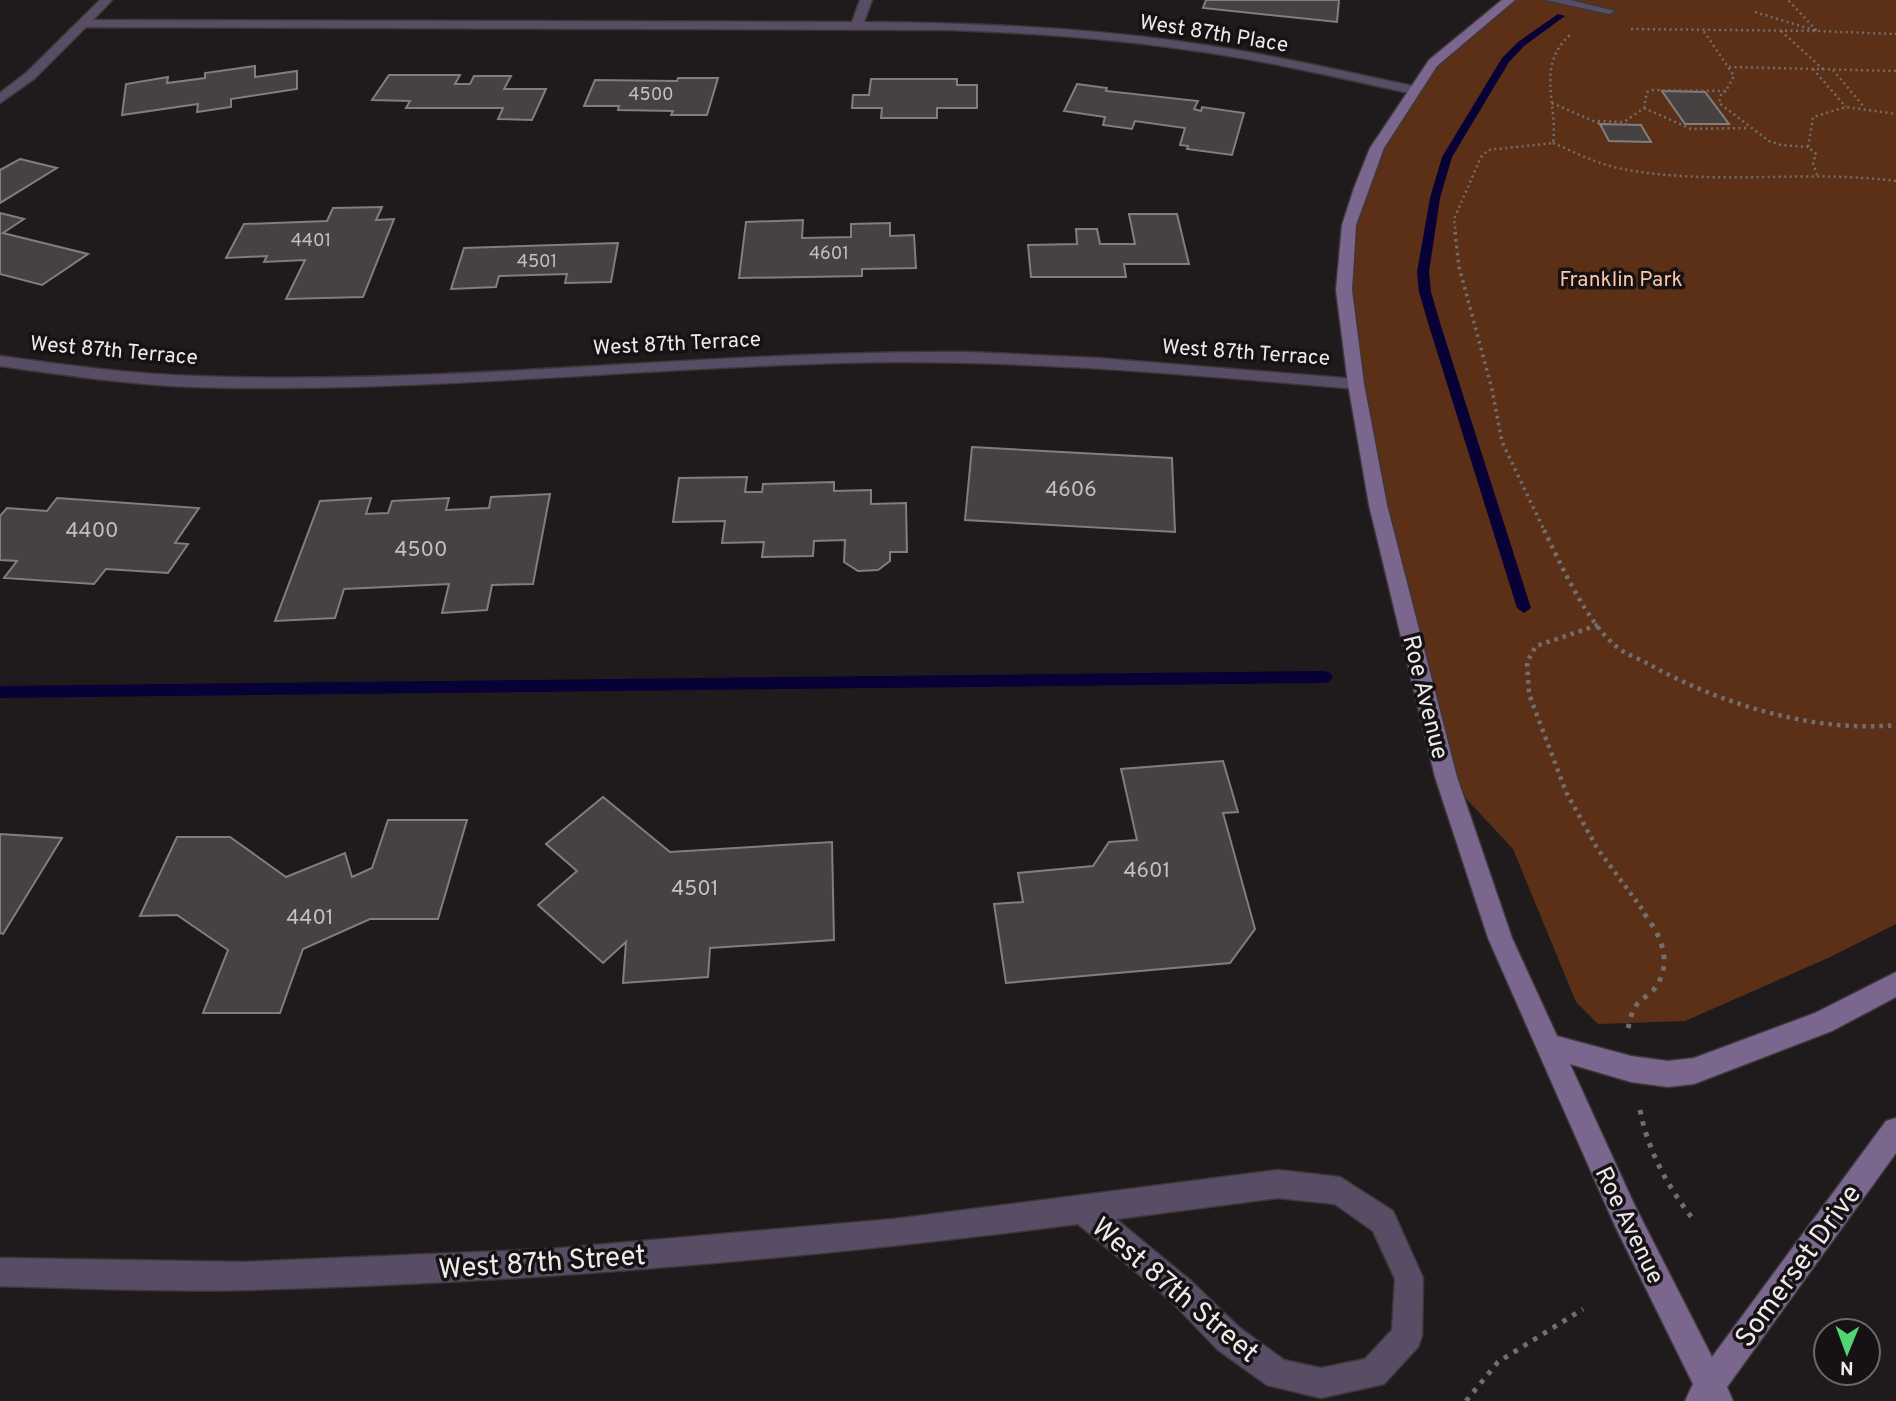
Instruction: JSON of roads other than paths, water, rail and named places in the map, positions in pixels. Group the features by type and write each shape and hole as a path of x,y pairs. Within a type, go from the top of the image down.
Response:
{"main road":[{"name":"Roe Avenue","path":"1510,0 1456,41 1433,63 1377,148 1349,225 1344,290 1356,384 1378,505 1446,777 1500,938 1546,1045 1709,1396"},
{"path":"1546,1045 1631,1069 1668,1074 1694,1071 1823,1021 1896,984"},
{"name":"Somerset Drive","path":"1709,1396 1896,1130"}],"street":[{"path":"0,99 30,76 106,0"},
{"path":"857,26 866,0"},
{"path":"1552,0 1609,11"},
{"name":"West 87th Place","path":"83,23 857,26 1034,30 1151,41 1240,54 1413,90"},
{"name":"West 87th Terrace","path":"0,361 114,376 222,382 377,379 840,358 943,357 1065,361 1356,384"},
{"name":"West 87th Street","path":"0,1272 243,1276 550,1263 894,1233 1082,1209 1278,1184 1340,1191 1383,1221 1409,1278 1407,1336 1373,1373 1321,1383 1278,1374 1229,1339 1181,1291 1082,1209"}],"waterway":[{"path":"1524,608 1435,326 1425,292 1423,272 1435,198 1447,157 1505,60 1521,44 1561,16"},
{"path":"0,692 1325,677"}],"park label":[{"name":"Franklin Park","path":"1621,279"}]}
